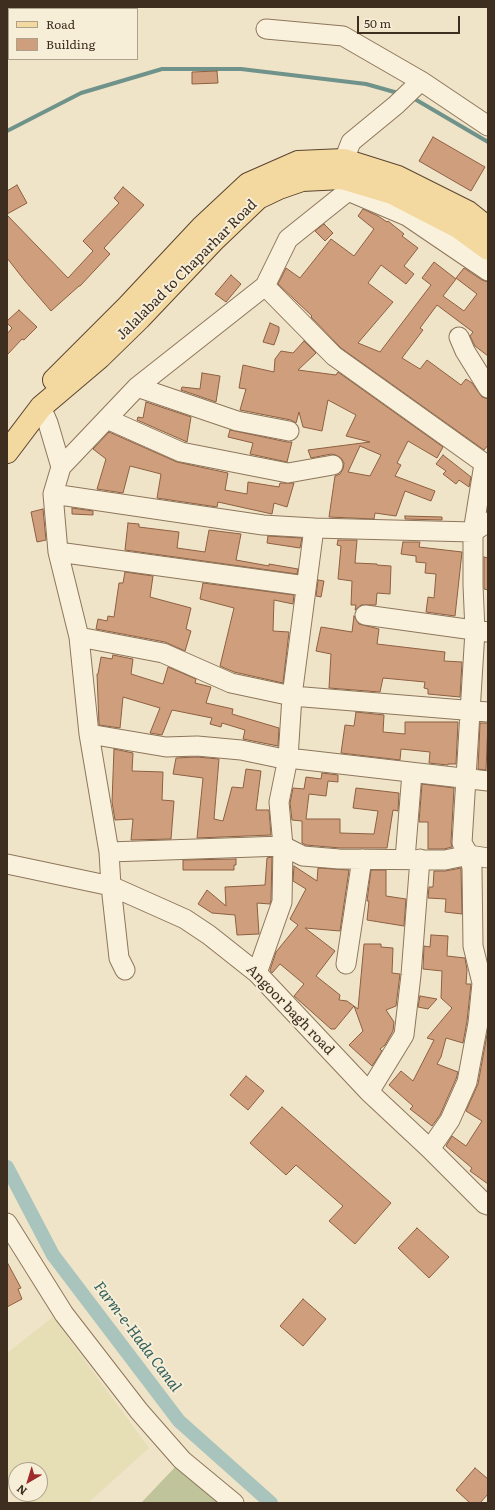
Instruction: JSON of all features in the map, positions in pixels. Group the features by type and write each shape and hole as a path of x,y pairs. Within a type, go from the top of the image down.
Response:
{"main road":[{"name":"Jalalabad to Chaparhar Road","path":"7,429 128,306 202,227 248,184 298,162 344,160 398,177 468,212 488,228"},
{"name":"Jalalabad to Chaparhar Road","path":"7,452 41,407 100,357 140,318 214,239 258,198 302,180 342,178 392,193 458,227 488,249"}],"street":[{"path":"266,29 343,36 421,81 488,126"},
{"path":"344,160 351,142 396,105 421,81"},
{"path":"125,970 119,958 108,852 89,734 79,637 58,552 53,494 61,467 136,387 265,286 288,239 348,191 407,216 488,271"},
{"path":"265,286 334,356 486,465 473,586 482,631 480,711 466,780 462,842 469,855 472,868 473,946 482,983 478,1023 467,1082 450,1120 430,1149"},
{"path":"460,337 464,351 488,388"},
{"path":"136,387 237,421 289,431"},
{"path":"41,407 48,423 61,467"},
{"path":"107,419 181,452 288,473 333,465"},
{"path":"53,494 263,525 314,528 480,527"},
{"path":"257,973 282,902 283,846 279,802 288,758 292,696 314,528"},
{"path":"58,552 306,586"},
{"path":"365,615 482,631"},
{"path":"79,637 163,653 231,682 292,696 480,711"},
{"path":"89,734 166,747 197,746 241,750 278,758 462,778 466,780 488,781"},
{"path":"369,1092 404,1035 411,975 412,773"},
{"path":"108,852 283,846 303,856 362,859 444,860 469,855 488,858"},
{"path":"346,964 362,859"},
{"name":"Angoor bagh road","path":"7,864 111,886 185,919 209,935 257,973 369,1092 487,1202"},
{"path":"7,1223 64,1314 139,1411 182,1460 234,1503"}],"shaded area":[{"path":"53,1317 149,1448 88,1503 25,1503 24,1502 48,1502 48,1462 8,1462 8,1484 7,1483 7,1353"}],"green space":[{"path":"178,1464 226,1503 141,1503"}],"building":[{"path":"217,71 218,83 192,84 192,72"},
{"path":"433,137 485,167 471,191 419,161"},
{"path":"17,185 27,203 7,214 7,191"},
{"path":"123,187 144,205 104,248 110,254 80,286 51,311 7,258 7,215 68,278 93,251 83,241 119,203 114,198"},
{"path":"363,209 387,222 388,221 404,234 402,236 418,248 404,266 414,274 406,284 381,265 368,283 393,302 358,343 380,352 431,285 422,278 434,262 456,279 443,296 464,311 477,294 456,278 464,268 482,280 488,282 488,356 475,346 470,336 473,332 437,305 420,328 423,330 402,358 420,369 427,360 461,385 466,379 472,383 482,397 488,399 488,445 484,450 341,348 311,317 312,316 278,284 286,268 300,278 331,239 354,256 374,229 358,216"},
{"path":"324,224 333,233 325,241 315,231"},
{"path":"231,275 241,284 226,302 215,294"},
{"path":"19,310 37,327 24,340 22,339 7,355 7,334 12,328 7,321"},
{"path":"270,323 279,327 274,345 263,342"},
{"path":"304,341 316,353 298,370 336,375 338,372 443,447 437,458 408,441 397,463 401,465 395,476 435,491 431,501 405,491 396,516 375,513 374,519 329,517 335,476 340,474 344,463 341,458 331,454 311,458 308,450 370,442 346,436 356,415 328,400 322,431 303,427 299,412 296,423 291,420 240,410 246,389 239,388 243,365 274,372 275,359 281,351 293,353","holes":["360,446 381,455 370,476 348,472"]},
{"path":"202,373 220,376 216,402 181,390 182,387 200,389"},
{"path":"146,402 191,417 187,442 137,420 138,417 143,418"},
{"path":"230,430 292,442 287,462 250,454 253,443 228,437"},
{"path":"109,432 177,462 228,473 225,490 247,494 248,482 279,487 280,483 294,483 287,507 274,503 272,514 218,502 217,507 157,498 161,474 130,466 123,493 97,489 106,459 93,449"},
{"path":"443,455 471,477 469,487 459,480 456,484 443,474 446,471 436,464"},
{"path":"72,508 93,511 93,515 72,514"},
{"path":"43,509 46,540 37,542 31,512"},
{"path":"405,516 442,517 442,520 405,519"},
{"path":"128,523 139,524 139,527 179,532 177,548 205,552 209,530 241,534 236,560 298,569 297,574 125,550"},
{"path":"268,536 302,538 300,548 267,543"},
{"path":"338,540 357,540 355,563 391,566 390,594 377,593 376,605 361,605 355,610 356,605 351,605 352,581 338,579 341,546 337,545"},
{"path":"403,542 420,542 419,547 462,552 455,616 426,612 428,597 434,598 436,574 425,573 426,563 416,562 416,556 401,554"},
{"path":"484,557 488,558 488,590 484,589"},
{"path":"125,572 153,576 150,597 191,608 186,629 191,631 185,651 165,642 96,629 98,619 107,621 108,616 114,617 119,583 123,583"},
{"path":"318,580 324,581 321,597 316,596"},
{"path":"203,583 294,595 293,604 274,600 273,631 289,632 283,683 234,672 220,666 234,608 200,599"},
{"path":"354,616 359,624 379,629 377,644 445,652 444,661 462,662 460,697 428,694 428,689 424,688 425,682 383,678 380,692 329,688 331,654 316,651 321,627 352,632"},
{"path":"113,655 133,659 131,674 163,684 168,667 196,679 195,683 211,687 206,703 233,709 232,714 279,728 278,746 243,739 245,730 222,723 221,727 210,724 212,718 172,710 162,735 150,733 160,708 123,697 120,728 99,725 97,674 101,657 112,659"},
{"path":"356,712 384,715 383,732 405,734 405,722 458,722 456,764 448,765 429,763 430,752 401,749 400,760 341,753 345,725 354,726"},
{"path":"480,723 488,723 486,770 478,769"},
{"path":"114,749 133,753 132,771 163,772 162,800 174,801 171,839 131,840 133,819 115,820 112,802"},
{"path":"197,757 219,759 214,819 223,821 232,787 243,788 246,769 261,771 256,810 269,810 271,835 197,838 203,778 173,774 176,758"},
{"path":"322,773 338,775 338,782 328,781 326,796 309,794 306,819 340,819 340,833 374,834 378,811 353,808 356,788 399,793 398,811 393,810 387,848 340,848 306,845 302,843 302,821 292,820 290,803 293,788 304,789 306,777 321,779"},
{"path":"422,784 454,788 452,847 444,849 428,849 428,822 419,822"},
{"path":"272,857 270,904 257,903 259,934 237,935 235,915 212,913 198,904 207,890 226,906 225,887 265,885 267,858"},
{"path":"236,859 234,870 183,870 183,860"},
{"path":"294,866 317,881 318,868 349,870 340,931 305,928 335,951 316,976 340,995 339,1000 347,1001 354,1006 335,1029 331,1029 294,996 304,984 280,964 272,973 270,970 276,952 298,925 290,919 306,889 293,881"},
{"path":"461,868 462,914 445,912 446,899 428,898 429,887 433,887 434,871 445,871"},
{"path":"371,870 386,870 386,896 406,899 404,926 367,920 369,901 367,901"},
{"path":"431,935 448,936 447,956 465,958 467,970 466,984 471,984 463,1043 446,1038 441,1057 437,1064 458,1072 440,1115 432,1126 410,1109 413,1106 389,1085 401,1071 413,1081 434,1040 427,1038 452,1008 441,998 442,971 423,969 424,946 430,947"},
{"path":"364,944 381,944 381,947 393,948 392,973 400,974 396,1006 386,1010 394,1022 393,1031 385,1045 380,1049 382,1051 372,1066 349,1045 363,1031 354,1006 358,1009"},
{"path":"420,996 437,999 428,1009 418,1007"},
{"path":"488,1029 488,1184 470,1171 472,1168 446,1146 452,1136 466,1146 482,1121 466,1111 478,1084"},
{"path":"246,1076 264,1091 248,1110 230,1095"},
{"path":"282,1107 391,1203 355,1244 329,1221 343,1206 296,1165 286,1175 250,1143"},
{"path":"417,1228 449,1257 429,1278 398,1248"},
{"path":"7,1262 21,1288 18,1289 22,1299 7,1307"},
{"path":"303,1299 326,1319 303,1346 280,1326"},
{"path":"475,1468 488,1479 488,1494 480,1503 470,1503 456,1490"}],"waterway":[{"path":"7,131 81,93 162,69 241,69 366,84 398,93"},
{"path":"413,98 488,142"},
{"name":"Farm-e-Hada Canal","path":"7,1167 53,1255 179,1421 271,1503"}]}
